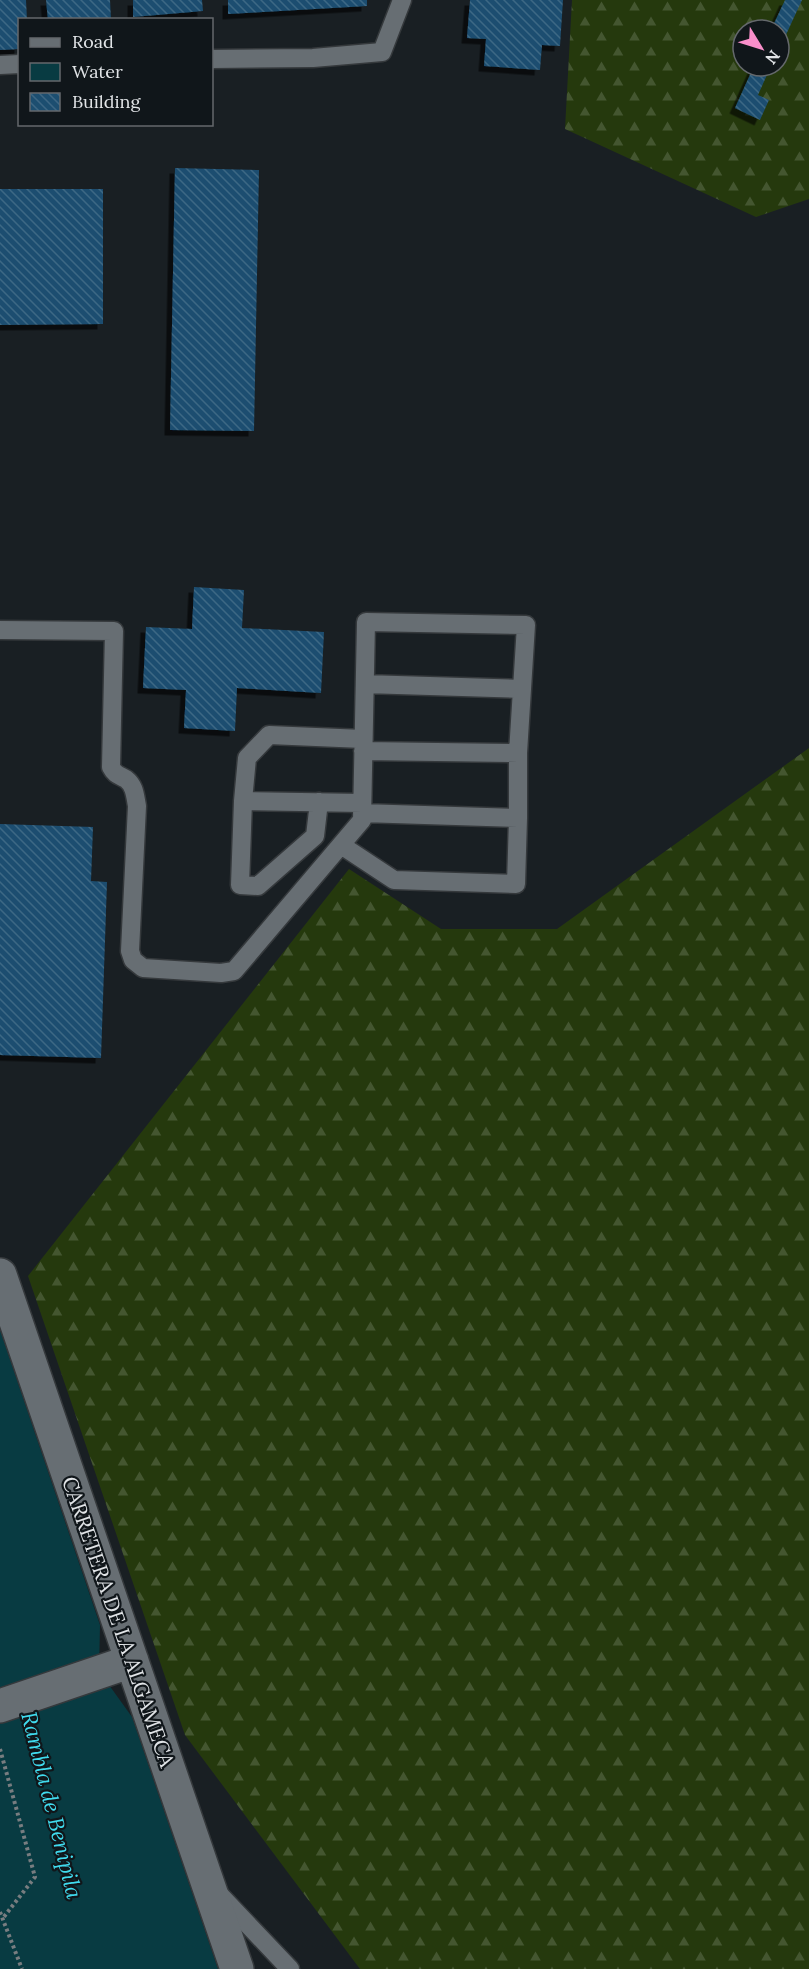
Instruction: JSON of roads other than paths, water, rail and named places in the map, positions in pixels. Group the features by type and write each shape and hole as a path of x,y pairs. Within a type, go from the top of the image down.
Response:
{"street":[{"name":"CARRETERA DE LA ALGAMECA","path":"0,1275 237,1969"},
{"path":"0,1706 132,1661"}],"lane":[{"path":"213,59 313,58 382,52 402,0"},
{"path":"0,65 18,64"},
{"path":"0,630 114,631 111,767 115,775 126,780 134,788 137,806 130,951 133,960 143,968 221,973 234,971 362,820 366,622 526,625 518,753 516,884 394,880 341,845"},
{"path":"365,684 522,689"},
{"path":"319,802 315,836 258,886 240,885 247,758 269,735 363,745 518,753"},
{"path":"243,801 319,802 362,808 518,818"},
{"path":"206,1880 290,1969"}],"water":[{"name":"Rambla de Benipila","path":"0,1330 100,1625 99,1671 132,1717 218,1969 0,1969"}]}
